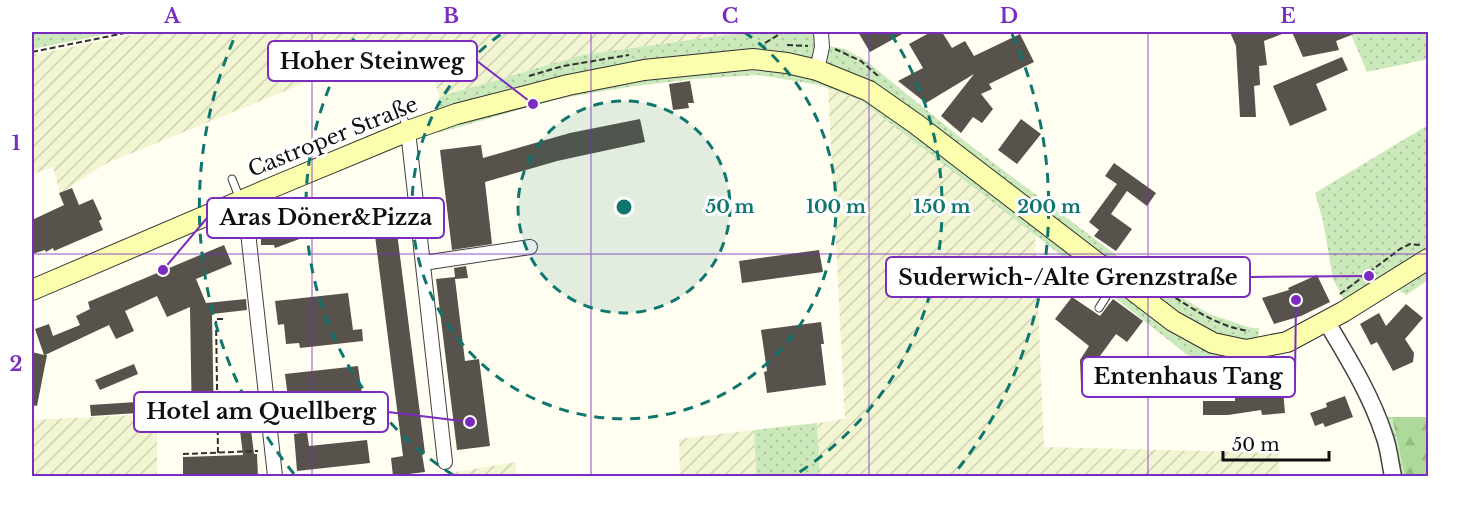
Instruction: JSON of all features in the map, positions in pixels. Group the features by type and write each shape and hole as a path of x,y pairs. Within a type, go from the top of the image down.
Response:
{"main road":[{"name":"Castroper Straße","path":"32,290 408,131 456,114 568,85 644,70 753,59 787,63 817,70 870,91 1173,321 1213,343 1246,350 1287,342 1428,259"}],"street":[{"path":"817,70 822,47 821,32"},
{"path":"408,131 445,462"},
{"path":"241,201 246,214 275,476"},
{"path":"423,263 530,247"},
{"path":"1326,321 1372,405 1384,436 1393,477"}],"lane":[{"path":"400,109 408,131"},
{"path":"232,179 241,201"},
{"path":"1099,308 1117,279"},
{"path":"1129,386 1201,383 1224,379 1239,348"}],"path":[{"path":"32,52 130,32"},
{"path":"772,44 763,44 783,32"},
{"path":"781,45 839,50 861,61 882,79"},
{"path":"523,78 563,66 636,54"},
{"path":"1336,300 1341,291 1400,249 1410,244 1428,245"},
{"path":"1144,278 1205,316 1233,329 1256,331"},
{"path":"218,453 216,319 224,319"},
{"path":"217,398 266,392"},
{"path":"183,454 273,451"}],"green space":[{"path":"32,32 118,32 32,49"},
{"path":"146,32 747,32 582,55 439,97 424,41 312,80 105,164 60,193 53,167 32,174 32,55"},
{"path":"747,32 819,32 818,44 845,49 865,60 967,143 1154,281 1209,314 1251,328 1259,328 1258,345 1214,376 860,100 819,85 759,75 694,79 628,87 557,99 438,133 439,97 582,55"},
{"path":"1350,32 1428,32 1428,59 1367,72"},
{"path":"828,88 860,100 1035,234 1044,447 1278,453 1280,476 820,476 817,423 845,419"},
{"path":"1428,125 1428,280 1406,295 1388,283 1348,308 1333,279 1323,221 1315,193"},
{"path":"157,414 157,476 32,476 32,420"},
{"path":"1386,417 1392,417 1405,476 1400,476"},
{"path":"1392,417 1428,417 1428,476 1405,476"},
{"path":"817,423 820,476 756,476 754,430"},
{"path":"754,430 756,476 680,476 679,439"},
{"path":"516,462 516,476 432,476"}],"building":[{"path":"858,32 906,32 870,52"},
{"path":"931,32 942,32 952,48 965,41 974,56 1020,34 1034,62 989,84 992,89 981,94 993,109 982,123 973,117 961,133 941,116 974,74 926,103 898,81 923,68 909,44"},
{"path":"1230,32 1287,32 1264,41 1267,65 1259,66 1260,85 1254,86 1256,117 1240,117 1236,46"},
{"path":"1292,32 1359,32 1336,41 1339,50 1303,57"},
{"path":"1342,57 1348,70 1316,84 1327,110 1290,126 1273,86"},
{"path":"690,81 694,103 688,103 689,108 673,110 669,84"},
{"path":"640,119 645,142 557,161 485,182 492,244 452,250 440,150 481,145 483,158 570,133"},
{"path":"1021,119 1041,134 1017,164 998,150"},
{"path":"1114,163 1156,193 1147,206 1127,191 1111,214 1132,229 1116,251 1094,236 1099,230 1089,222 1117,184 1105,176"},
{"path":"72,188 79,205 93,199 102,219 99,221 103,230 54,251 53,248 46,252 45,250 32,254 32,220 64,205 59,193"},
{"path":"393,201 425,453 422,454 425,472 393,476 391,458 403,456 371,204"},
{"path":"336,204 343,223 275,248 274,245 261,245 261,225 273,226"},
{"path":"224,245 232,264 196,279 206,303 246,299 247,310 212,314 214,426 192,427 190,307 167,317 157,296 125,311 134,331 116,339 109,325 45,355 47,355 37,406 32,405 32,352 44,355 35,329 49,324 53,336 80,325 76,316 90,309 88,302"},
{"path":"819,250 823,272 742,283 739,261"},
{"path":"466,266 468,278 455,279 465,361 479,359 490,446 457,450 436,279 455,277 454,268"},
{"path":"1317,275 1330,302 1301,316 1274,324 1262,298 1289,290 1288,288"},
{"path":"348,293 353,330 362,329 363,341 300,348 299,343 286,344 284,324 278,325 275,301"},
{"path":"1072,297 1100,316 1113,299 1143,321 1127,342 1116,334 1097,360 1099,384 1081,385 1080,360 1089,346 1055,319"},
{"path":"1406,304 1423,318 1405,339 1414,353 1413,362 1393,371 1377,342 1371,345 1360,324 1379,313 1386,326"},
{"path":"821,322 826,385 767,393 764,372 767,371 761,330"},
{"path":"134,364 138,374 100,390 95,380"},
{"path":"358,366 365,416 348,418 345,391 288,398 285,374"},
{"path":"1283,390 1285,413 1262,415 1261,410 1228,415 1203,415 1203,401 1235,401 1235,395"},
{"path":"1345,396 1353,417 1325,427 1323,423 1315,426 1310,413 1327,407 1326,403"},
{"path":"247,397 254,454 257,454 258,477 183,477 183,457 243,455 236,398"},
{"path":"152,401 153,412 91,416 90,405"},
{"path":"307,432 309,446 367,440 370,463 297,471 294,434"}],"place":[{"name":"Hoher Steinweg","path":"533,104"},
{"name":"Aras Döner&Pizza","path":"163,270"},
{"name":"Suderwich-/Alte Grenzstraße","path":"1369,276"},
{"name":"Entenhaus Tang","path":"1296,300"},
{"name":"Hotel am Quellberg","path":"470,422"}]}
